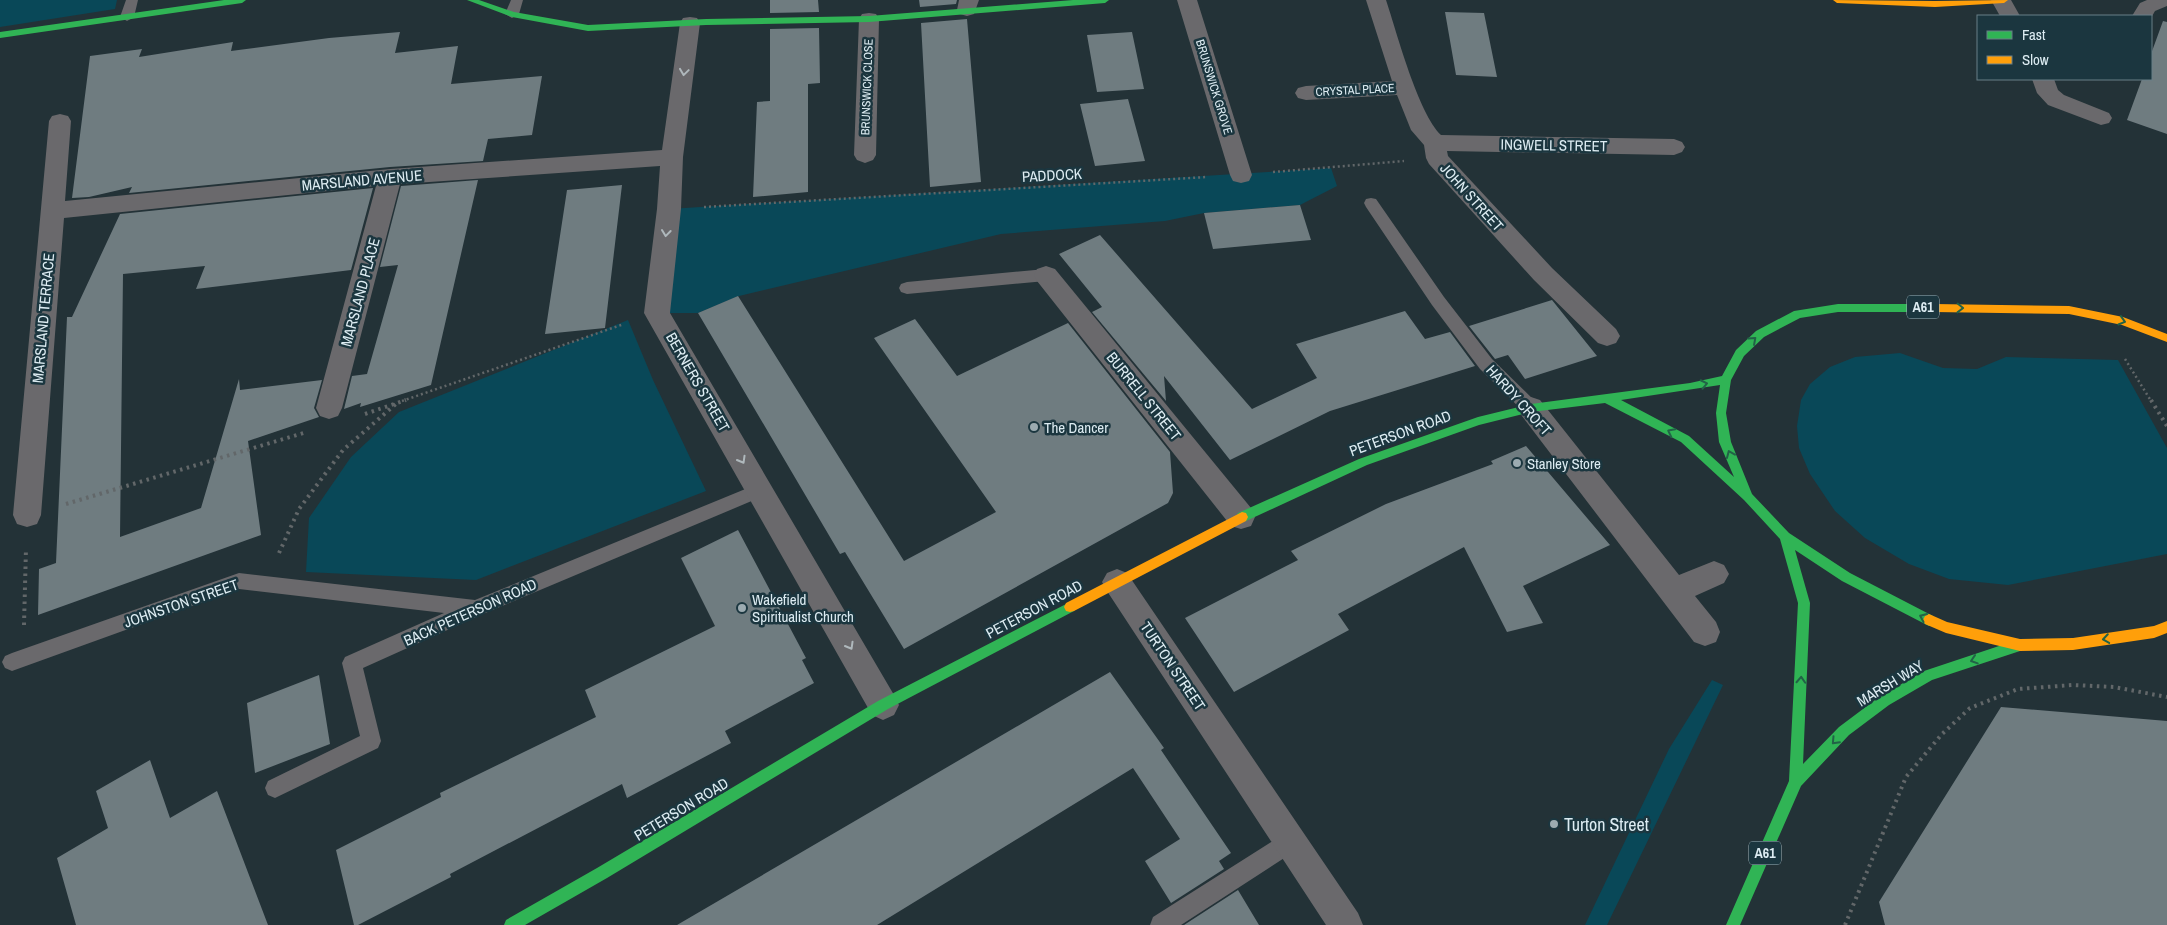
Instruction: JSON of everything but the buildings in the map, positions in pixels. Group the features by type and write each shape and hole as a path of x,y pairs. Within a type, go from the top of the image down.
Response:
{"main road":[{"path":"0,35 242,0"},
{"path":"471,0 512,14 588,28 869,18 968,5 1105,0"},
{"path":"1837,0 1935,4 2003,0"},
{"name":"A61","path":"2167,338 2148,329 2096,314 2069,310 1897,307 1838,308 1798,314 1760,334 1740,352 1726,380 1721,413 1725,442 1748,497 1785,538 1846,577 1910,611 1946,627 2020,645 2073,644 2154,632 2167,627"},
{"name":"A61","path":"2148,329 2167,330"},
{"name":"PETERSON ROAD","path":"511,925 602,873 883,704 1241,516 1363,462 1478,421 1531,408 1690,387 1726,380"},
{"path":"1604,398 1685,439 1748,497"},
{"name":"MARSH WAY","path":"1785,538 1804,603 1796,781"},
{"path":"2154,632 2167,635"},
{"name":"MARSH WAY","path":"1733,925 1796,781 1844,730 1884,701 1928,675 2020,645"}],"street":[{"name":"BRUNSWICK GROVE","path":"1187,0 1241,175"},
{"name":"JOHN STREET","path":"1376,0 1404,87 1422,130 1436,151 1543,274 1607,336"},
{"path":"2003,0 2010,15"},
{"path":"2143,15 2147,7 2162,3"},
{"name":"BRUNSWICK CLOSE","path":"865,155 869,18"},
{"name":"BERNERS STREET","path":"690,23 672,157 669,209 657,312 883,704"},
{"path":"2043,80 2048,93 2056,100 2101,118"},
{"name":"CRYSTAL PLACE","path":"1306,93 1404,87"},
{"name":"MARSLAND TERRACE","path":"27,515 60,121"},
{"name":"INGWELL STREET","path":"1436,151 1674,147"},
{"name":"MARSLAND AVENUE","path":"52,212 390,177 672,157"},
{"name":"MARSLAND PLACE","path":"329,408 390,177"},
{"name":"BURRELL STREET","path":"1046,275 1241,516"},
{"name":"HARDY CROFT","path":"1531,408 1705,632"},
{"path":"1674,591 1714,574"},
{"name":"TURTON STREET","path":"1117,582 1346,925"}],"lane":[{"path":"127,17 132,0"},
{"path":"512,14 517,0"},
{"name":"HARDY CROFT","path":"1371,203 1438,301 1486,364 1531,408"},
{"path":"907,288 1046,275"},
{"name":"BACK PETERSON ROAD","path":"275,788 371,741 352,663 476,608 760,490"},
{"name":"JOHNSTON STREET","path":"17,660 239,581 476,608"},
{"path":"1161,925 1290,841"}],"path":[{"name":"PADDOCK","path":"669,209 1241,175 1436,151"},
{"path":"2096,314 2167,426"},
{"path":"266,584 298,509 343,450 398,402"},
{"path":"17,660 27,515"},
{"path":"1846,925 1906,777 1942,734 1970,708 2018,690 2073,684 2114,687 2167,697"}],"shaded area":[{"path":"0,0 117,0 115,9 0,27"},
{"path":"1331,168 1337,186 1300,205 1204,213 1165,221 1001,234 739,296 698,313 657,313 669,209"},
{"path":"628,320 653,380 706,491 476,580 306,572 309,518 351,457 399,412"},
{"path":"1900,353 1943,368 1977,369 2006,357 2118,360 2167,448 2167,554 2008,585 1949,579 1909,564 1865,538 1835,511 1810,474 1799,448 1797,426 1801,400 1810,384 1830,367 1855,357"},
{"path":"1712,680 1723,685 1607,925 1585,925 1669,749"}],"traffic: fast":[{"path":"0,35 242,0"},
{"path":"471,0 512,14 588,28 706,22 869,19 1105,0"},
{"path":"1929,620 1846,577 1785,537 1748,497 1725,442 1721,413 1726,380 1740,353 1760,334 1798,314 1838,308 1934,308"},
{"path":"1242,517 1363,462 1478,421 1531,408 1690,387 1726,380"},
{"path":"1604,397 1685,439 1748,497"},
{"path":"1785,537 1804,603 1796,781"},
{"path":"511,925 602,873 883,705 1070,607"},
{"path":"1733,925 1796,781 1844,731 1884,701 1928,675 2020,645"}],"traffic: slow":[{"path":"1837,0 1935,4 2004,0"},
{"path":"1934,308 2069,310 2123,321 2167,338"},
{"path":"1070,607 1242,517"},
{"path":"1929,620 1946,627 2020,645 2073,644 2154,632 2167,627"}],"place":[{"name":"The Dancer","path":"1034,427"},
{"name":"Stanley Store","path":"1517,463"},
{"name":"Wakefield Spiritualist Church","path":"742,608"},
{"name":"Turton Street","path":"1554,824"}]}
